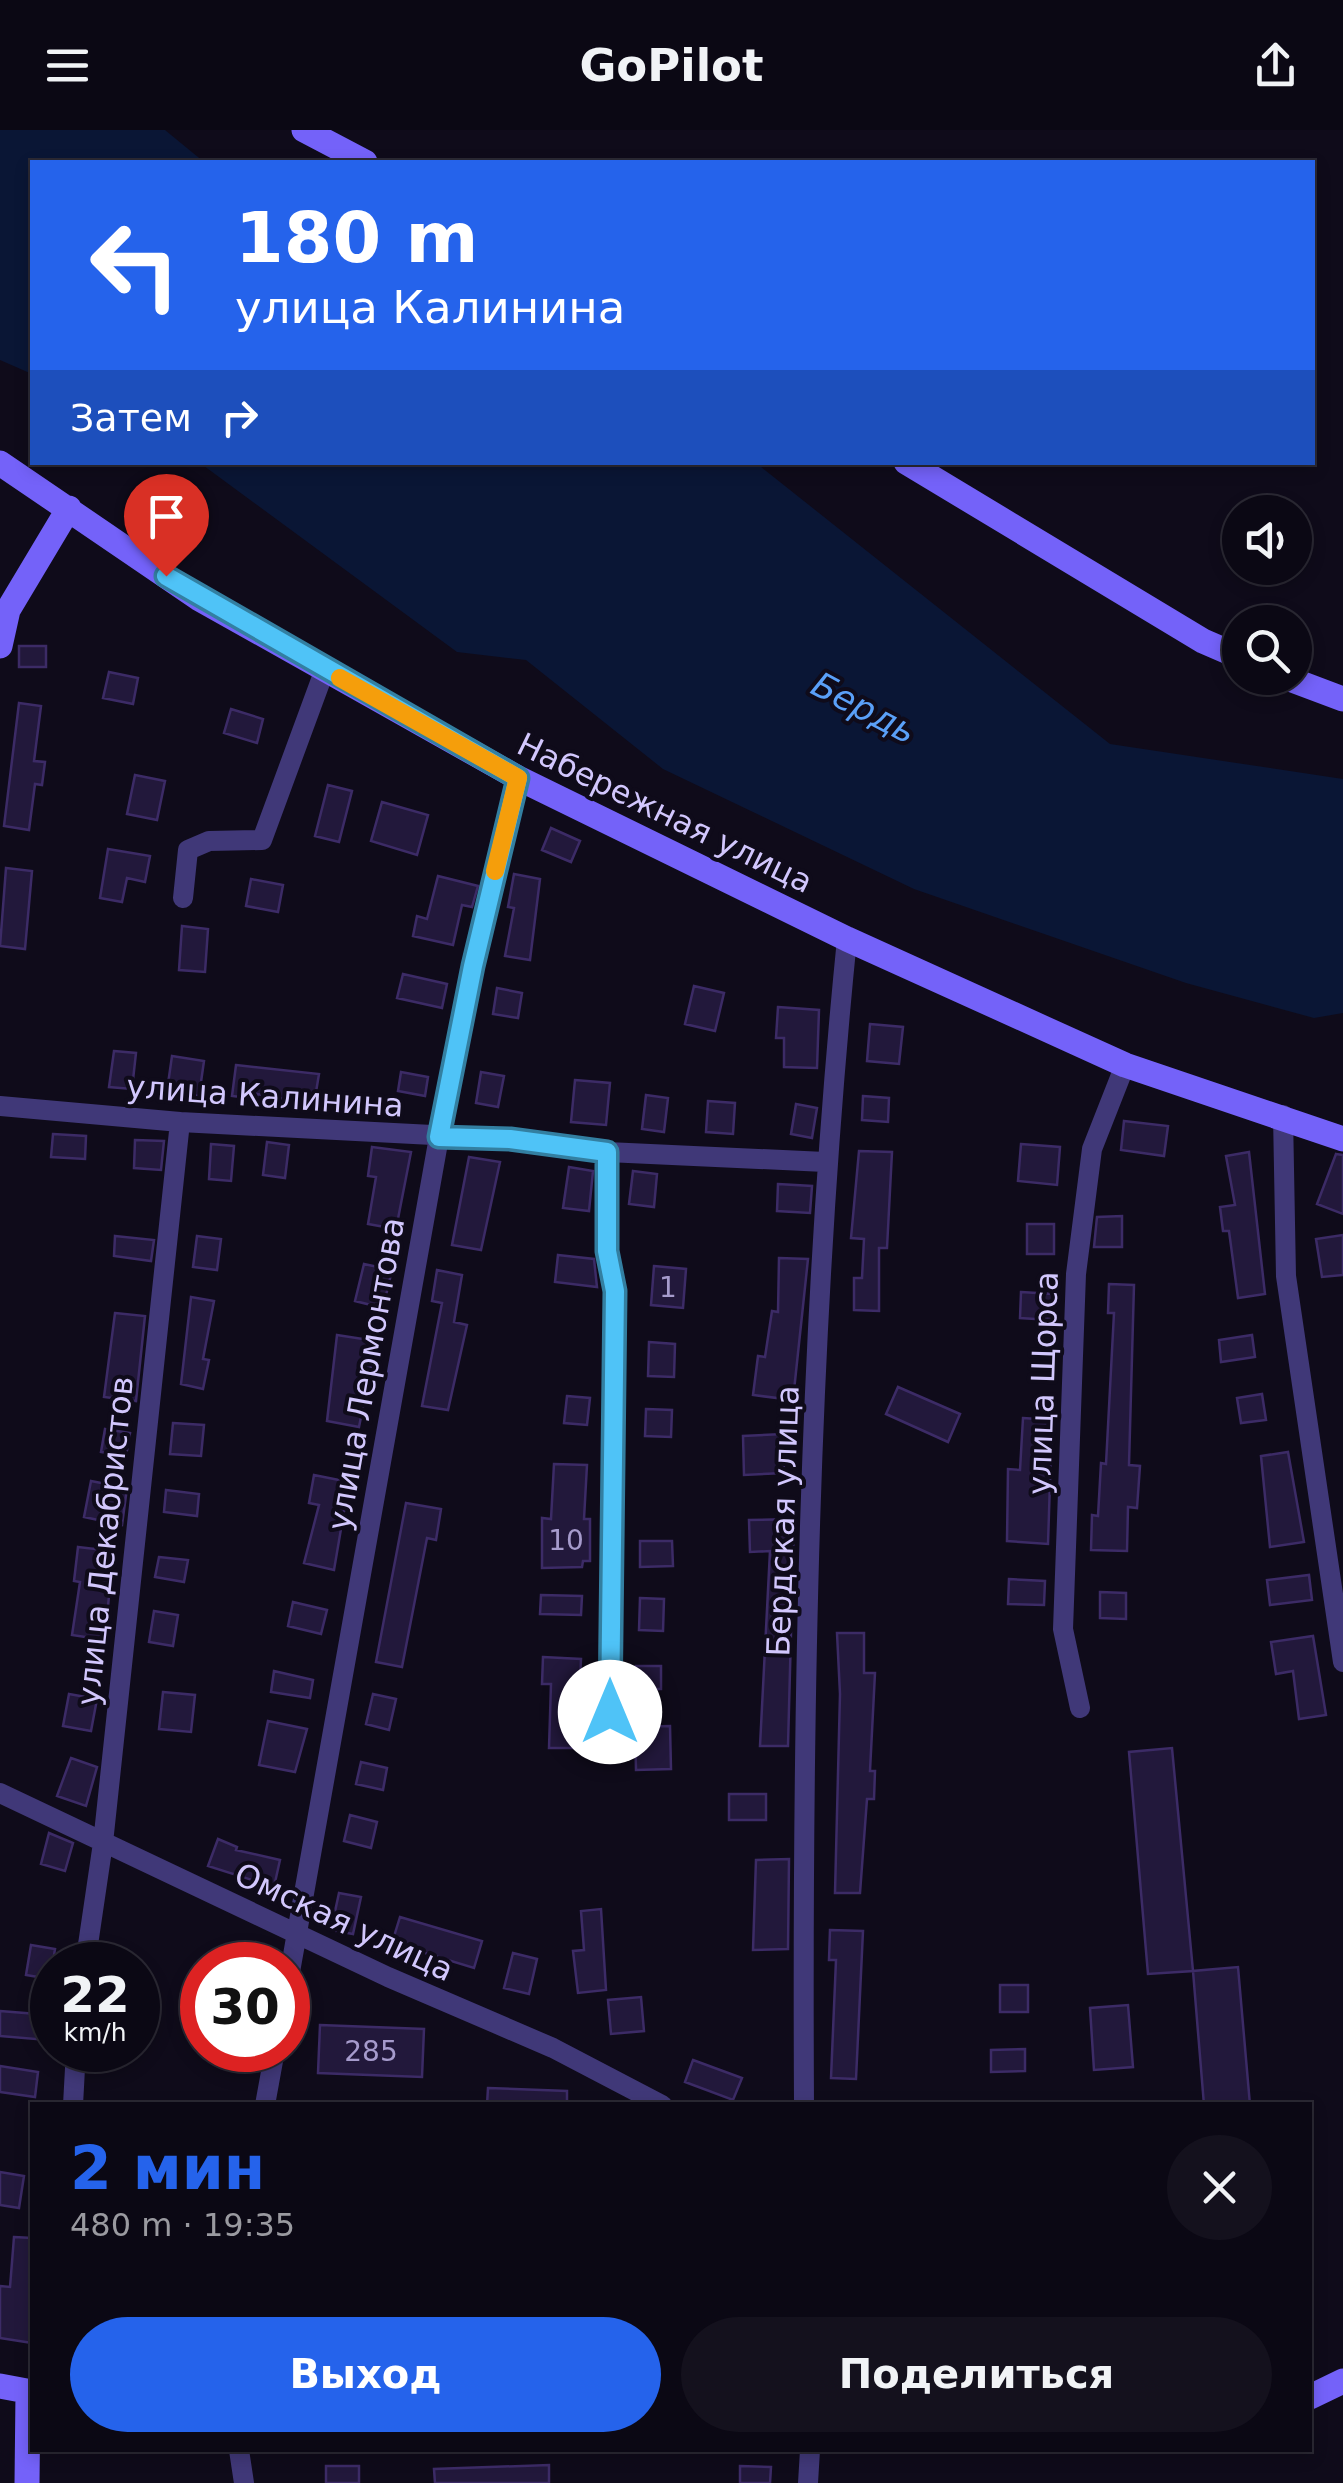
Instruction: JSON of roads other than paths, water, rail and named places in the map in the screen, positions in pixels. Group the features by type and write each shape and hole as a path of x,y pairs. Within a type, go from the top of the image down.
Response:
{"street":[{"path":"304,130 360,160"},
{"name":"Набережная улица","path":"0,463 198,598 518,778 847,939 1125,1065 1282,1115 1343,1139"},
{"path":"911,465 1222,649"},
{"path":"0,646 8,610 69,508"},
{"path":"184,898 188,850 209,841 262,840 325,669"},
{"path":"1312,688 1343,699"},
{"name":"улица Лермонтова","path":"295,1942 439,1137 473,966 518,778"},
{"name":"Бердская улица","path":"804,2102 803,1915 825,1162 847,939"},
{"name":"улица Щорса","path":"1080,1708 1063,1629 1076,1274 1092,1149 1125,1065"},
{"name":"улица Калинина","path":"0,1106 180,1122 510,1139 607,1152 825,1162"},
{"path":"1282,1115 1286,1276 1343,1662"},
{"name":"улица Декабристов","path":"88,1942 103,1843 180,1122"},
{"path":"607,1152 607,1251 615,1291 610,1712"},
{"name":"Омская улица","path":"0,1793 296,1935 554,2048 656,2102"},
{"path":"73,2102 75,2072"},
{"path":"266,2102 271,2072"},
{"path":"1312,2396 1343,2381"},
{"path":"0,2386 30,2391"},
{"path":"28,2483 30,2422"},
{"path":"239,2452 244,2483"},
{"path":"808,2483 810,2452"}],"water":[{"path":"0,130 165,130 202,160 30,160 30,373 0,360"},
{"name":"Бердь","path":"203,465 759,465 1110,744 1343,779 1343,1013 1314,1018 1186,983 914,889 663,769 526,660 457,652"}]}
